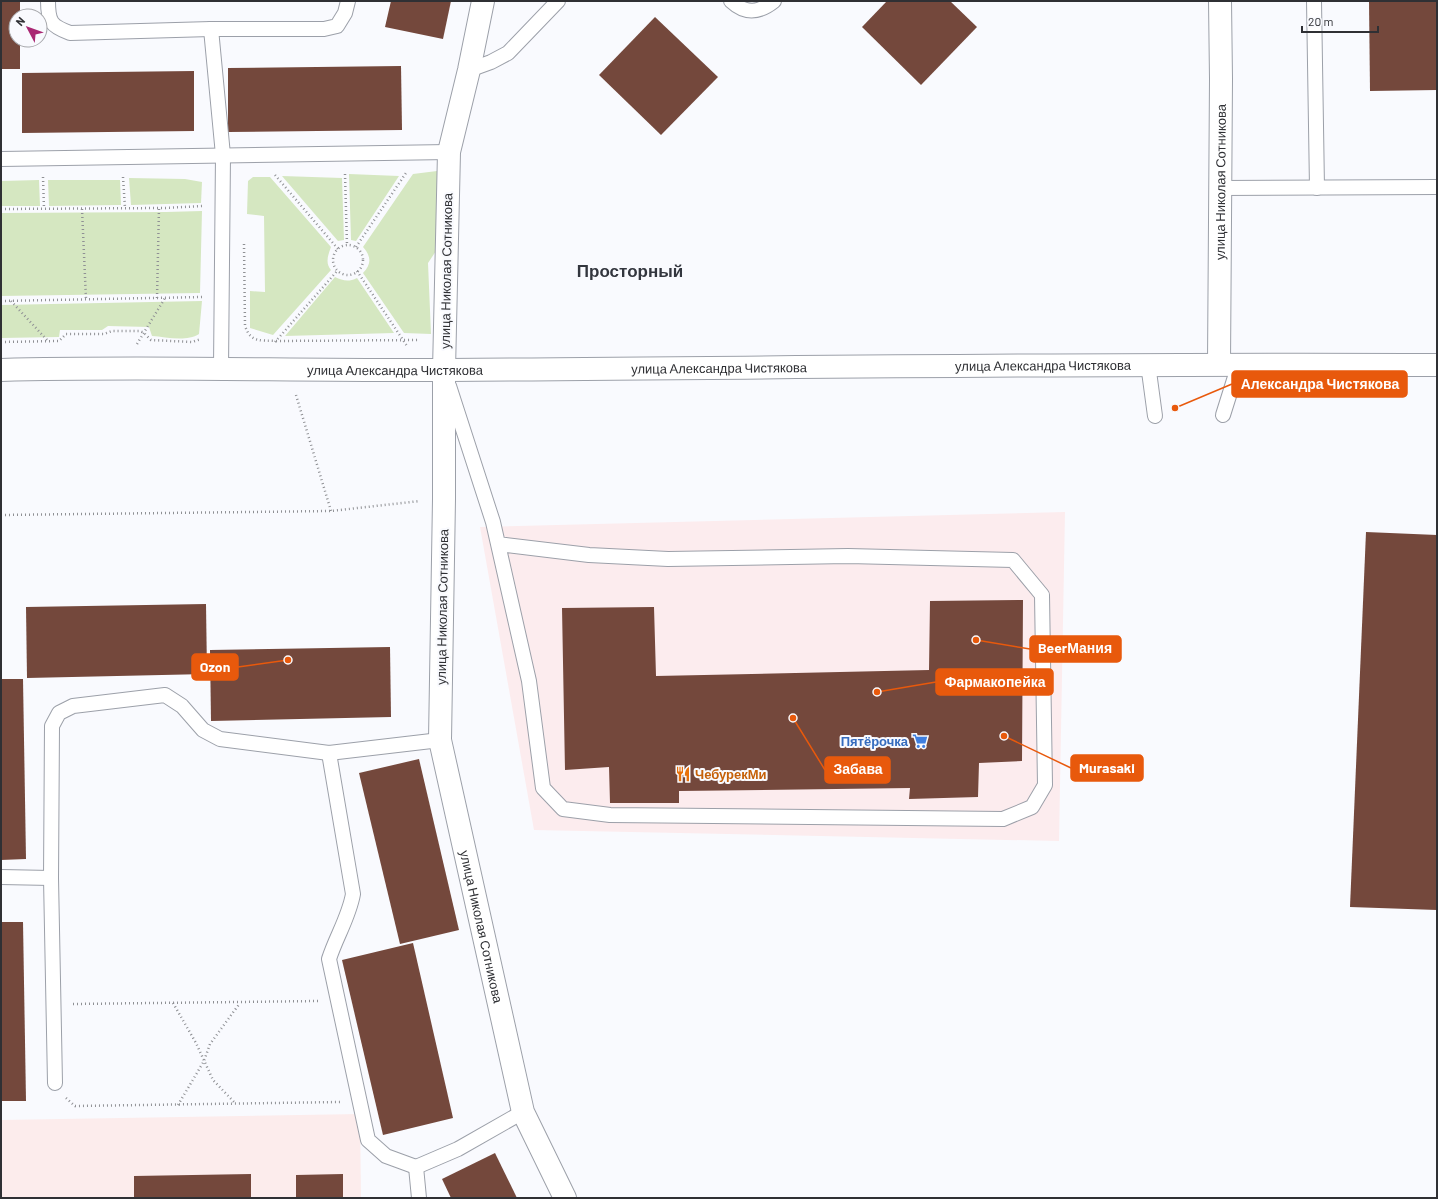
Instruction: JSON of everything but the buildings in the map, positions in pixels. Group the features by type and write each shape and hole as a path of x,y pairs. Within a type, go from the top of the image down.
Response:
{"street":[{"name":"улица Николая Сотникова","path":"483,1 469,70 448,152 440,740 523,1112 565,1198"},
{"name":"улица Николая Сотникова","path":"1220,1 1220,188 1229,364"},
{"name":"улица Александра Чистякова","path":"1,370 74,368 221,368 444,370 1148,364 1437,365"}],"lane":[{"path":"48,1 48,16 57,28 70,34 211,29 324,29 337,26 346,13 348,1"},
{"path":"469,70 491,62 508,53 558,1"},
{"path":"731,1 738,8 747,11 756,11 766,7 774,1"},
{"path":"1314,1 1317,188"},
{"path":"211,29 223,155 221,368"},
{"path":"1,159 448,152"},
{"path":"1220,188 1437,187"},
{"path":"1148,364 1155,416"},
{"path":"1222,415 1229,364"},
{"path":"444,370 493,522 529,681 543,788 563,809 610,815 1002,819 1032,807 1045,785 1042,595 1013,560 848,556 668,559 590,555 498,544"},
{"path":"55,1083 51,878 52,726 59,713 73,706 165,695 182,706 203,730 220,739 329,753 440,740"},
{"path":"329,753 353,894 350,908 333,945 329,959 368,1140 386,1156 416,1167 458,1149 523,1112"},
{"path":"1,877 51,878"},
{"path":"416,1167 419,1198"}],"path":[{"path":"356,247 420,152"},
{"path":"345,153 348,245"},
{"path":"258,154 338,249"},
{"path":"122,157 125,208"},
{"path":"42,158 44,209"},
{"path":"1,210 201,206 223,208"},
{"path":"157,298 159,208"},
{"path":"82,209 86,299"},
{"path":"244,238 245,326 248,334 255,339 276,341 445,341"},
{"path":"348,245 356,247 361,252 363,261 359,270 351,274 346,274 338,270 334,260 334,255 338,249 348,245"},
{"path":"272,347 338,270"},
{"path":"357,271 423,370"},
{"path":"1,301 207,297"},
{"path":"122,368 165,298"},
{"path":"10,300 74,368"},
{"path":"1,342 59,341 66,334 104,334 112,331 140,331 151,340 192,342 201,339 204,333"},
{"path":"296,395 331,511"},
{"path":"1,515 331,511 444,499"},
{"path":"53,1005 338,1001"},
{"path":"178,1105 204,1061 210,1044 240,1002"},
{"path":"173,1003 196,1043 213,1080 235,1104"},
{"path":"55,1083 68,1100 75,1106 360,1102"}],"shaded area":[{"path":"1065,512 1059,841 534,830 480,527"},
{"path":"360,1114 361,1198 1,1198 1,1120"}],"green space":[{"path":"445,170 438,248 428,263 431,334 404,333 363,273 368,266 369,257 363,247 413,174"},
{"path":"349,174 399,176 356,241 351,240"},
{"path":"282,176 342,178 344,240 338,241"},
{"path":"253,177 270,177 331,247 328,256 328,265 331,270 273,335 250,328 250,291 265,292 264,216 247,214 248,181"},
{"path":"129,178 185,179 202,182 201,203 131,205"},
{"path":"39,180 40,206 1,206 1,181"},
{"path":"48,180 120,180 121,205 49,206"},
{"path":"202,211 200,293 1,296 1,213"},
{"path":"335,277 346,280 357,278 394,333 285,336"},
{"path":"202,301 199,334 188,338 152,336 149,327 108,326 102,330 60,330 59,337 1,338 1,305"}],"place":[{"name":"Александра Чистякова","path":"1175,408"},
{"name":"BeerМания","path":"976,640"},
{"name":"Ozon","path":"288,660"},
{"name":"Фармакопейка","path":"877,692"},
{"name":"Забава","path":"793,718"},
{"name":"Murasaki","path":"1004,736"},
{"name":"Пятёрочка","path":"920,741"},
{"name":"ЧебурекМи","path":"683,774"}],"district":[{"name":"Просторный","path":"630,271"}]}
